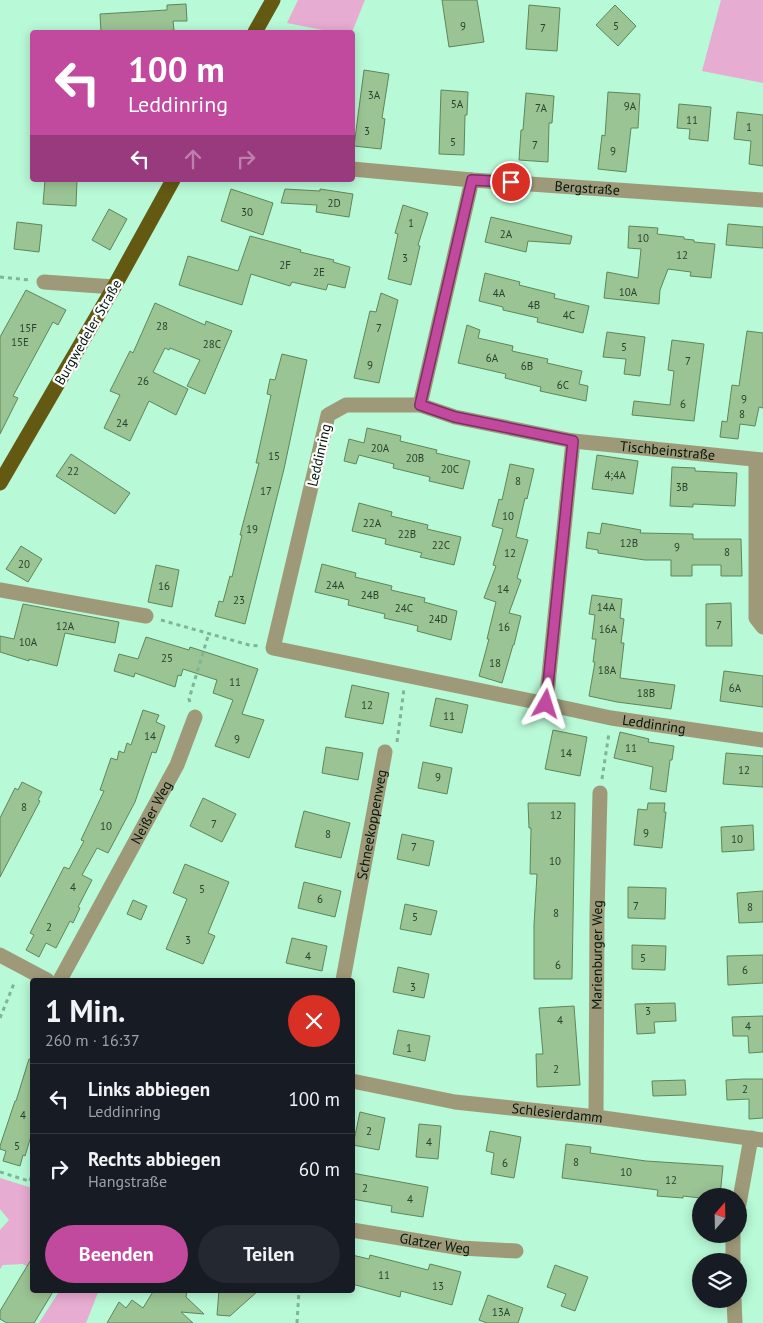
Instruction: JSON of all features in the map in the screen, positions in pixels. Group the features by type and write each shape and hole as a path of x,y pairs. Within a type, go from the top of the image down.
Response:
{"main road":[{"path":"256,30 273,0"},
{"name":"Burgwedeler Straße","path":"0,482 114,287 172,182"}],"street":[{"name":"Bergstraße","path":"355,168 472,180 763,200"},
{"path":"420,405 472,180"},
{"path":"44,282 114,287"},
{"name":"Leddinring","path":"573,441 455,417 420,405 346,404 328,415 273,648 611,718 763,740"},
{"path":"546,704 573,441"},
{"name":"Tischbeinstraße","path":"573,441 760,460"},
{"path":"760,460 756,618 763,627"},
{"path":"0,590 146,616"},
{"name":"Neißer Weg","path":"61,978 178,765 195,717"},
{"name":"Schneekoppenweg","path":"343,978 385,752"},
{"name":"Marienburger Weg","path":"596,1117 600,793"},
{"path":"0,955 43,978"},
{"name":"Schlesierdamm","path":"355,1082 456,1102 596,1117 757,1139"},
{"path":"743,1188 757,1139"},
{"name":"Glatzer Weg","path":"355,1230 461,1248 516,1251"},
{"path":"734,1308 734,1323"}],"path":[{"path":"0,277 44,282"},
{"path":"146,616 249,645 273,648"},
{"path":"195,717 189,699 209,633"},
{"name":"Schneekoppenweg","path":"385,752 397,746 404,676"},
{"path":"600,793 611,718"},
{"path":"0,1018 21,966"},
{"path":"0,1172 30,1181"},
{"path":"297,1323 299,1293"}],"shaded area":[{"path":"298,0 365,0 353,30 323,30 287,23"},
{"path":"721,0 763,0 763,83 702,71"},
{"path":"0,1178 30,1187 30,1269 23,1264 3,1265 0,1269 0,1230 9,1220 0,1209"},
{"path":"58,1293 98,1293 86,1323 39,1323"}],"building":[{"path":"442,0 477,0 484,42 449,47"},
{"path":"186,4 187,21 173,21 174,30 101,30 100,14 167,10 167,5"},
{"path":"529,5 560,8 557,51 526,49"},
{"path":"615,5 636,26 618,46 596,25"},
{"path":"364,70 389,74 382,118 385,119 381,149 355,146"},
{"path":"441,90 468,92 467,115 465,115 464,155 439,154"},
{"path":"608,92 640,94 638,128 631,128 626,172 598,169 602,135 605,136"},
{"path":"526,93 554,96 552,123 549,123 548,162 519,160"},
{"path":"679,104 711,107 708,141 689,139 690,129 677,128"},
{"path":"737,112 763,115 763,166 749,164 751,141 734,139"},
{"path":"45,182 77,182 76,206 43,204"},
{"path":"231,189 273,203 263,235 221,221"},
{"path":"285,189 320,191 320,189 353,194 349,217 316,212 317,205 281,203"},
{"path":"403,205 428,213 418,245 420,246 411,285 388,279 398,234 395,233"},
{"path":"109,209 127,219 110,250 92,240"},
{"path":"491,217 572,236 570,244 528,241 526,252 485,242"},
{"path":"17,222 42,225 39,252 14,249"},
{"path":"728,224 763,227 763,248 726,245"},
{"path":"629,226 658,228 657,234 684,237 684,239 694,240 694,242 715,244 711,278 690,276 691,272 668,269 660,290 659,304 604,298 607,272 638,278 641,249 628,248"},
{"path":"250,236 301,250 300,252 334,260 333,262 350,267 345,288 328,284 326,290 292,282 290,286 251,274 242,305 179,285 188,256 238,271"},
{"path":"485,273 520,282 519,285 555,294 554,298 589,306 583,333 537,322 538,318 503,310 503,307 479,301"},
{"path":"26,290 66,310 58,325 53,322 13,396 18,398 0,434 0,337"},
{"path":"381,293 398,300 379,383 354,378 370,311 376,312"},
{"path":"155,303 205,325 206,321 232,331 205,394 187,386 200,360 170,348 169,350 165,348 153,372 188,389 176,415 149,401 130,441 104,428 120,395 110,391 130,351 133,353"},
{"path":"467,325 480,330 478,338 513,346 512,351 548,359 547,363 582,371 579,384 588,386 586,401 540,391 541,387 505,378 506,374 458,363"},
{"path":"747,331 763,333 763,408 759,407 755,426 740,424 738,439 720,437 722,421 727,422 732,385 739,386"},
{"path":"607,332 645,337 640,376 624,374 626,359 603,357"},
{"path":"672,340 704,344 694,421 632,415 634,401 670,405 674,371 668,370"},
{"path":"282,354 307,360 284,469 245,624 215,616 219,601 223,602 230,576 232,577 242,535 240,535 259,463 256,463 271,395 267,394 270,379 275,380"},
{"path":"367,428 401,436 400,441 437,450 436,453 470,461 463,489 429,481 430,477 393,468 394,464 359,455 356,464 344,461 349,439 364,443"},
{"path":"71,454 130,493 115,514 56,476"},
{"path":"597,455 638,461 633,494 592,489"},
{"path":"510,464 534,469 516,537 528,540 517,578 521,580 509,613 521,616 502,683 479,676 496,602 484,598 496,566 493,565 503,529 492,526 499,499 502,500"},
{"path":"672,467 695,468 695,471 737,473 735,506 693,504 693,507 670,506"},
{"path":"359,503 392,512 391,516 428,525 427,529 461,537 454,565 420,557 422,553 385,544 386,539 352,531"},
{"path":"602,523 641,530 640,533 693,534 693,539 741,539 742,576 721,576 721,565 692,565 692,576 671,576 671,560 645,560 598,553 598,550 586,548 588,532 600,534"},
{"path":"21,546 42,559 28,582 6,569"},
{"path":"322,564 356,573 355,577 392,586 391,590 425,598 424,602 457,611 451,640 417,631 418,626 384,618 385,614 348,605 349,600 315,592"},
{"path":"156,565 179,570 172,607 148,602"},
{"path":"592,595 622,599 620,618 624,619 621,643 624,643 620,678 675,685 671,709 617,702 589,696 595,662 593,662 596,639 592,639 595,615 589,614"},
{"path":"731,603 732,646 706,646 706,604"},
{"path":"23,604 119,622 115,643 65,633 57,666 29,659 29,661 0,652 0,636 14,639"},
{"path":"146,637 189,650 190,647 258,669 242,714 264,720 249,758 215,746 233,700 213,693 217,680 183,669 181,676 178,675 175,687 135,673 134,677 114,671 119,654 138,659"},
{"path":"724,671 763,676 763,707 720,701"},
{"path":"352,685 389,693 383,724 345,717"},
{"path":"436,698 468,705 462,733 430,726"},
{"path":"143,710 159,715 156,722 165,726 156,753 152,752 135,802 108,853 97,848 82,875 92,880 78,907 80,908 73,923 70,921 56,948 46,943 39,957 26,950 34,935 30,933 64,867 69,869 84,841 81,840 104,791 100,790 111,758 117,760 119,751 124,753 127,743 131,745"},
{"path":"553,730 587,737 580,776 545,769"},
{"path":"620,732 649,739 648,742 674,746 672,760 670,760 666,792 650,789 653,767 614,758"},
{"path":"326,747 363,753 358,780 322,773"},
{"path":"726,753 763,756 763,787 723,784"},
{"path":"423,762 452,768 447,794 418,788"},
{"path":"22,782 42,792 38,800 40,801 0,877 0,818 15,788 18,790"},
{"path":"203,798 236,814 222,842 190,826"},
{"path":"528,803 575,803 572,979 534,979 534,925 537,874 530,874 531,828 529,828"},
{"path":"648,803 665,803 664,812 666,812 662,848 634,845 638,809 647,810"},
{"path":"304,811 350,823 341,858 295,847"},
{"path":"753,825 754,850 722,852 721,827"},
{"path":"402,834 434,841 429,866 397,859"},
{"path":"185,864 229,882 208,933 215,936 203,964 166,949 187,899 173,893"},
{"path":"304,882 341,891 335,917 298,908"},
{"path":"628,887 666,888 665,919 628,918"},
{"path":"763,891 763,922 739,923 737,893"},
{"path":"133,900 147,906 141,920 127,914"},
{"path":"405,904 437,911 431,935 400,929"},
{"path":"292,938 327,946 322,971 286,963"},
{"path":"632,945 666,946 665,970 632,969"},
{"path":"763,955 763,983 728,985 727,956"},
{"path":"398,967 429,974 424,998 393,992"},
{"path":"675,1003 676,1021 654,1022 655,1033 637,1034 635,1004"},
{"path":"574,1006 580,1085 537,1087 536,1054 543,1054 539,1008"},
{"path":"763,1016 763,1052 749,1053 748,1036 733,1036 732,1017"},
{"path":"398,1030 430,1036 425,1061 393,1054"},
{"path":"30,1059 30,1140 20,1166 3,1161 6,1151 0,1149"},
{"path":"763,1079 763,1118 749,1119 749,1099 727,1100 726,1080"},
{"path":"685,1080 686,1095 653,1096 652,1081"},
{"path":"360,1112 385,1118 379,1150 355,1145"},
{"path":"419,1124 441,1126 438,1159 416,1157"},
{"path":"490,1131 521,1137 514,1178 491,1174 494,1153 486,1151"},
{"path":"566,1144 591,1147 590,1153 646,1161 723,1166 721,1188 692,1188 692,1197 683,1196 683,1198 657,1196 658,1190 562,1178"},
{"path":"355,1174 428,1187 423,1217 391,1212 392,1206 355,1200"},
{"path":"370,1255 428,1270 430,1264 461,1272 452,1305 401,1291 400,1297 355,1285 355,1256 369,1259"},
{"path":"30,1261 30,1293 52,1293 34,1323 7,1323 0,1319 0,1311"},
{"path":"555,1265 588,1277 575,1311 561,1306 566,1294 547,1287"},
{"path":"152,1293 187,1293 186,1297 204,1314 181,1312 193,1323 107,1323 119,1302 126,1308 132,1300 143,1308"},
{"path":"219,1293 256,1293 230,1316 217,1315"},
{"path":"488,1295 523,1308 518,1323 487,1323 479,1320"}],"route":[{"path":"511,182 472,180 420,405 455,417 573,441 546,704"}]}
